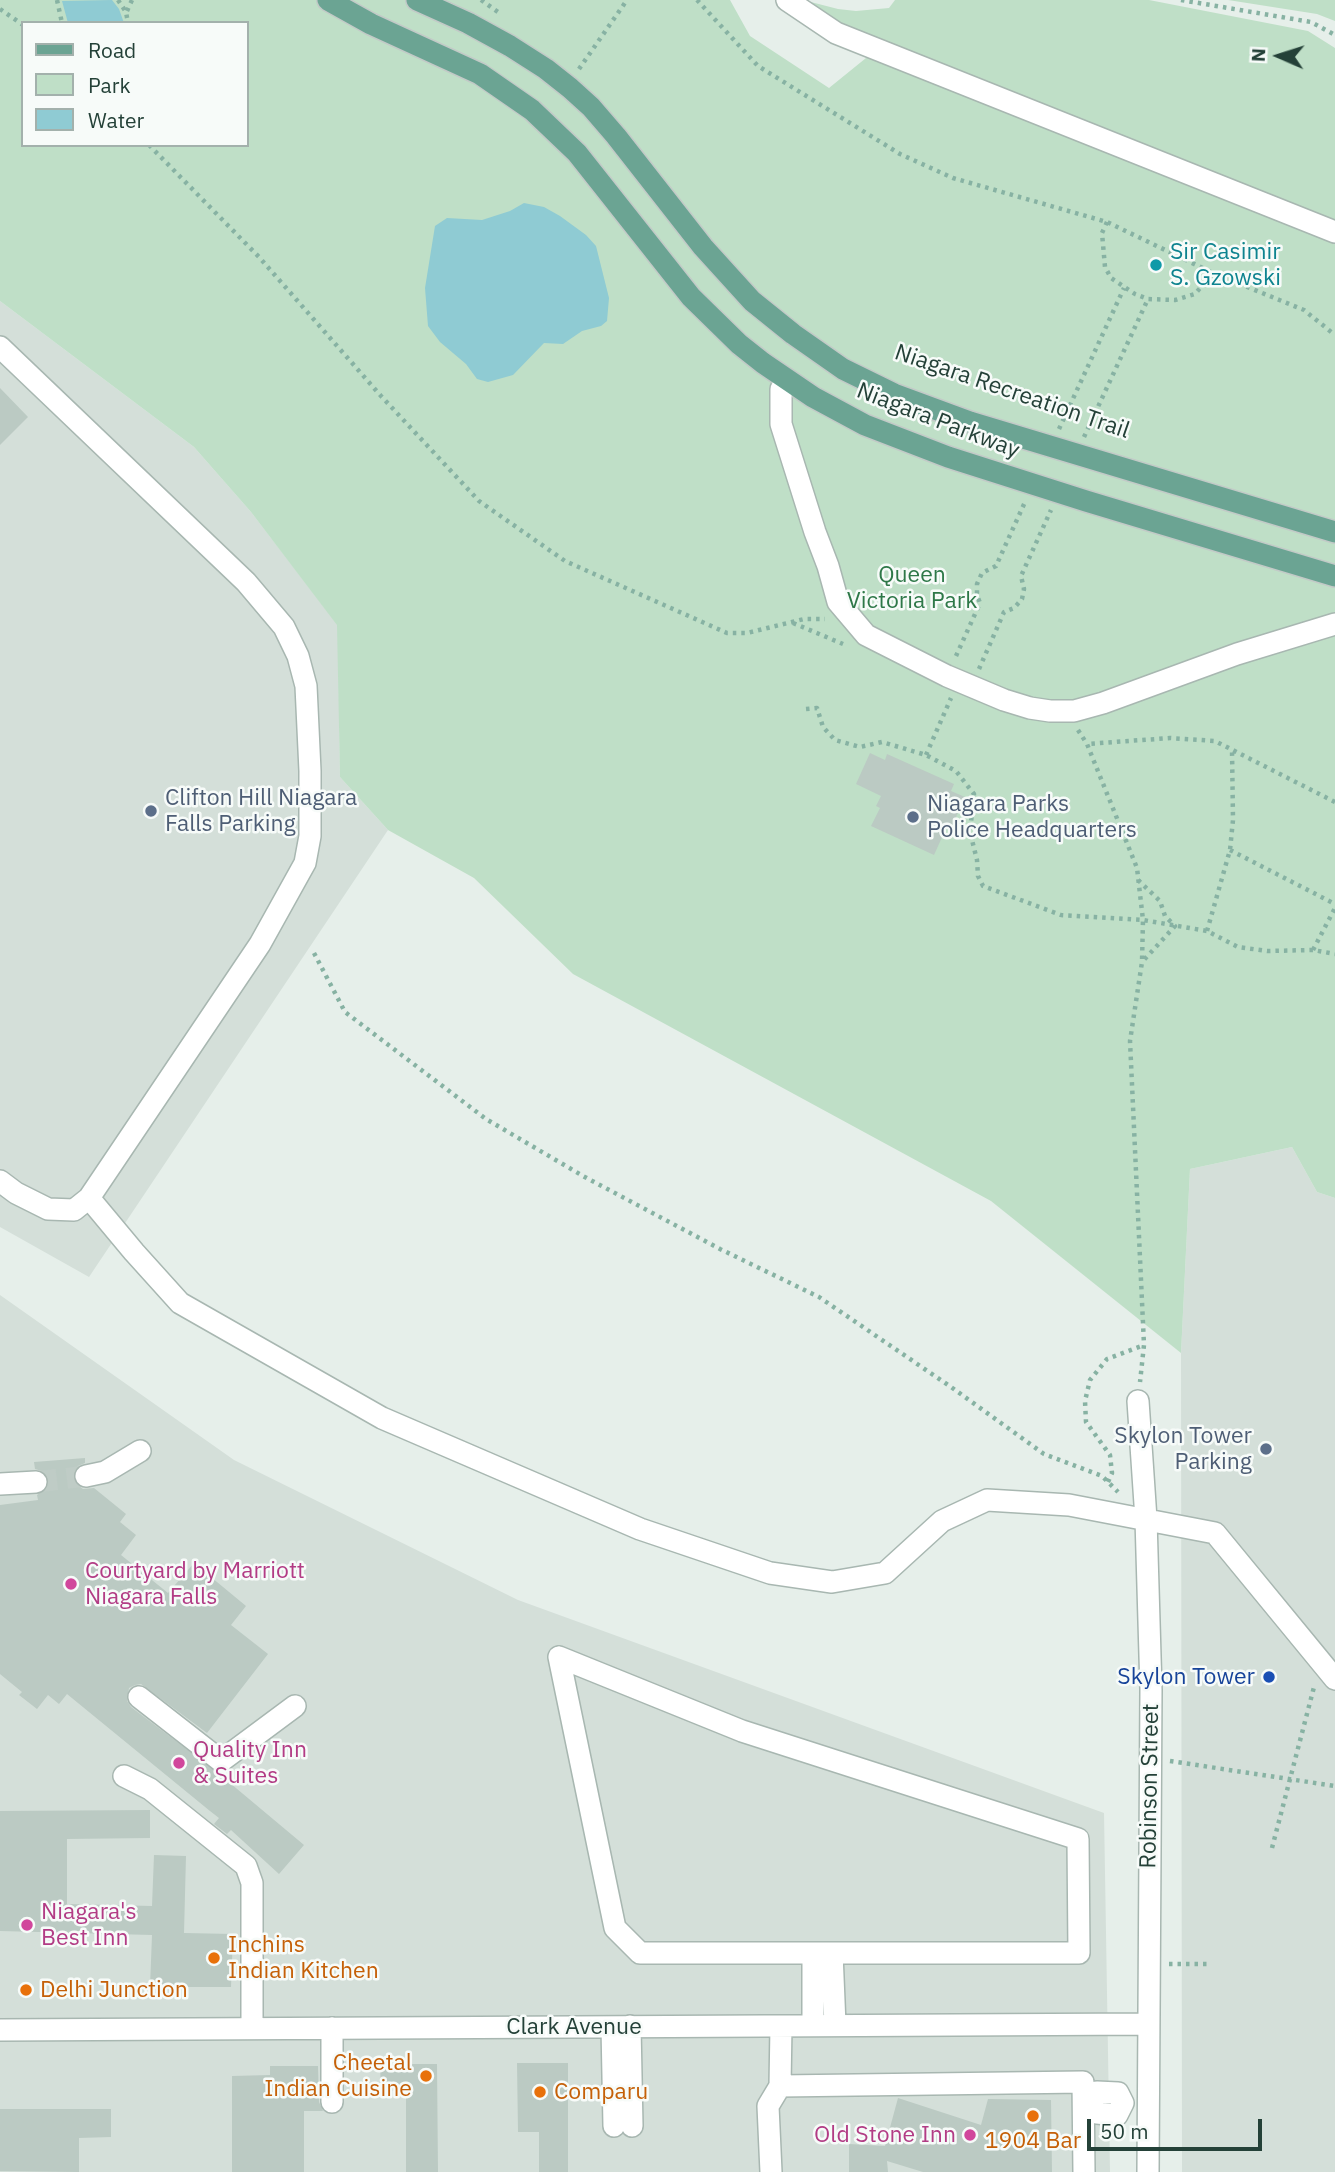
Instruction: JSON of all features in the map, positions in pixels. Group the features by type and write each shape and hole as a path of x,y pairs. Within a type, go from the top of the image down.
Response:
{"main road":[{"name":"Niagara Parkway","path":"328,0 371,24 480,74 532,110 577,153 691,297 739,344 787,380 856,421 906,442 1059,493 1335,576"},
{"name":"Niagara Parkway","path":"417,0 510,46 570,88 616,136 702,247 744,293 793,334 843,369 894,394 970,422 1335,532"}],"street":[{"path":"787,0 836,33 1335,232"},
{"path":"0,347 246,582 284,627 298,656 306,686 310,771 310,836 305,863 260,944 89,1198 74,1210 48,1209 16,1193 0,1181"},
{"path":"787,380 781,389 781,424 838,602 866,635 959,681 1030,708 1074,711 1237,654 1335,624"},
{"path":"89,1198 180,1303 382,1418 640,1529 770,1573 832,1583 886,1573 942,1521 987,1500 1069,1505 1215,1533 1335,1679"},
{"name":"Robinson Street","path":"1138,1401 1146,1519 1151,1690 1148,2172"},
{"path":"86,1476 105,1472 140,1451"},
{"path":"0,1484 36,1482"},
{"path":"559,1657 742,1731 1078,1839 1079,1953 822,1953 640,1953 615,1928 559,1657"},
{"path":"139,1697 221,1761 295,1706"},
{"path":"124,1776 150,1788 246,1866 252,1883 252,2028"},
{"path":"822,1953 835,2025"},
{"path":"813,2025 822,1953"},
{"name":"Clark Avenue","path":"0,2030 1147,2024"},
{"path":"771,2172 768,2106 780,2086 781,2026"},
{"path":"621,2027 623,2126"},
{"path":"332,2028 332,2102"},
{"path":"780,2086 1083,2082 1086,2102 1084,2172"},
{"path":"1086,2102 1097,2092 1118,2094 1123,2103 1147,2103"}],"path":[{"path":"57,0 62,21"},
{"path":"118,0 126,12 128,21"},
{"path":"126,12 132,0"},
{"path":"481,0 502,15"},
{"path":"586,78 576,72 626,0"},
{"path":"697,0 758,66 900,154 953,178 1107,222 1213,273 1304,310 1335,335"},
{"path":"1181,0 1311,22 1335,35"},
{"path":"0,9 21,24"},
{"path":"151,147 259,257 381,396 479,501 565,561 727,633 747,633 804,619 851,618"},
{"path":"1107,222 1102,233 1105,267 1111,278 1124,288 1148,299 1175,300 1195,293 1213,273"},
{"path":"1058,430 1124,288"},
{"path":"1084,437 1148,299"},
{"name":"Niagara Recreation Trail","path":"1047,426 1093,440"},
{"path":"926,755 959,681 980,603 977,584 982,573 996,566 1025,502"},
{"path":"959,681 1004,612 1014,608 1022,599 1024,589 1021,576 1051,510"},
{"path":"806,709 817,708 823,727 835,740 860,747 882,742 926,755 956,771 974,794 970,832 978,876 983,886 1060,915 1143,920 1207,931 1238,947 1267,951 1313,950 1335,954"},
{"path":"1138,1401 1144,1345 1130,1041 1142,962 1143,920 1137,868 1087,744 1170,738 1215,741 1335,802"},
{"path":"1207,931 1230,850 1233,820 1232,749"},
{"path":"1230,850 1335,906 1313,950"},
{"path":"1138,879 1160,901 1165,916 1175,926"},
{"path":"1142,962 1175,926"},
{"path":"314,953 345,1012 486,1119 583,1176 720,1249 819,1297 1044,1454 1102,1476 1146,1519"},
{"path":"1108,1482 1112,1473 1110,1455 1086,1422 1085,1401 1090,1380 1107,1359 1144,1345"},
{"path":"1272,1848 1321,1662"},
{"path":"1150,1758 1335,1786"},
{"path":"1148,1965 1210,1964"}],"shaded area":[{"name":"Clifton Hill Niagara Falls Parking","path":"0,301 194,447 251,512 338,625 340,777 388,830 89,1277 0,1227"},
{"path":"1292,1147 1317,1192 1335,1198 1335,2172 1182,2172 1181,1353 1190,1169"},
{"path":"0,1295 234,1460 518,1600 1104,1813 1110,2172 0,2172"}],"green space":[{"name":"Queen Victoria Park","path":"0,0 730,0 750,36 829,88 866,58 876,58 993,107 1093,142 1335,239 1335,1198 1317,1192 1292,1147 1190,1169 1181,1353 991,1201 573,974 474,878 388,830 340,777 337,625 251,512 194,447 0,301"},
{"path":"803,0 856,11 889,8 895,0 1149,0 1308,31 1335,48 1335,222 888,44 837,22"},
{"path":"1228,0 1335,0 1335,21 1317,14"}],"water":[{"path":"112,0 123,21 67,21 62,1"},
{"path":"524,203 544,207 560,216 596,246 609,298 607,321 601,326 582,331 563,344 544,343 513,375 488,382 477,379 466,364 440,342 428,326 425,288 435,226 447,218 482,220 510,211"}],"building":[{"path":"0,388 28,417 0,445"},
{"name":"Niagara Parks Police Headquarters","path":"870,753 885,760 887,754 954,784 951,791 965,797 952,826 948,824 934,855 871,826 880,808 876,806 881,796 856,784"},
{"path":"85,1458 85,1463 74,1471 76,1484 83,1489 94,1488 126,1514 120,1522 136,1535 121,1555 168,1593 194,1563 246,1606 231,1625 268,1654 207,1733 141,1684 129,1688 127,1701 131,1707 218,1773 304,1845 279,1874 231,1830 227,1834 214,1824 219,1818 67,1694 59,1704 48,1695 37,1709 19,1695 22,1692 0,1674 0,1505 38,1500 37,1495 47,1488 49,1482 47,1475 35,1469 34,1462"},
{"path":"150,1810 150,1838 67,1839 67,1904 152,1906 154,1855 186,1856 184,1933 233,1934 231,1987 150,1987 152,1935 0,1931 0,1811"},
{"path":"517,2063 568,2063 568,2172 539,2172 539,2132 518,2132"},
{"path":"380,2064 437,2064 438,2172 406,2172 406,2091 381,2091"},
{"path":"270,2066 318,2066 319,2102 323,2111 304,2111 304,2172 232,2172 232,2076 270,2075"},
{"name":"Old Stone Inn","path":"898,2098 981,2125 988,2099 1051,2100 1052,2172 923,2172 887,2161 888,2172 849,2172 849,2144 885,2146"},
{"path":"0,2109 111,2109 111,2137 79,2138 79,2172 0,2171"}],"tunnel":[{"path":"36,1482 86,1476"}],"place":[{"name":"Sir Casimir S. Gzowski","path":"1156,265"},
{"name":"Clifton Hill Niagara Falls Parking","path":"151,811"},
{"name":"Niagara Parks Police Headquarters","path":"913,817"},
{"name":"Skylon Tower Parking","path":"1266,1449"},
{"name":"Courtyard by Marriott Niagara Falls","path":"71,1584"},
{"name":"Skylon Tower","path":"1269,1677"},
{"name":"Quality Inn & Suites","path":"179,1763"},
{"name":"Niagara's Best Inn","path":"27,1925"},
{"name":"Inchins Indian Kitchen","path":"214,1958"},
{"name":"Delhi Junction","path":"26,1990"},
{"name":"Cheetal Indian Cuisine","path":"426,2076"},
{"name":"Comparu","path":"540,2092"},
{"name":"1904 Bar","path":"1033,2116"},
{"name":"Old Stone Inn","path":"970,2135"}]}
